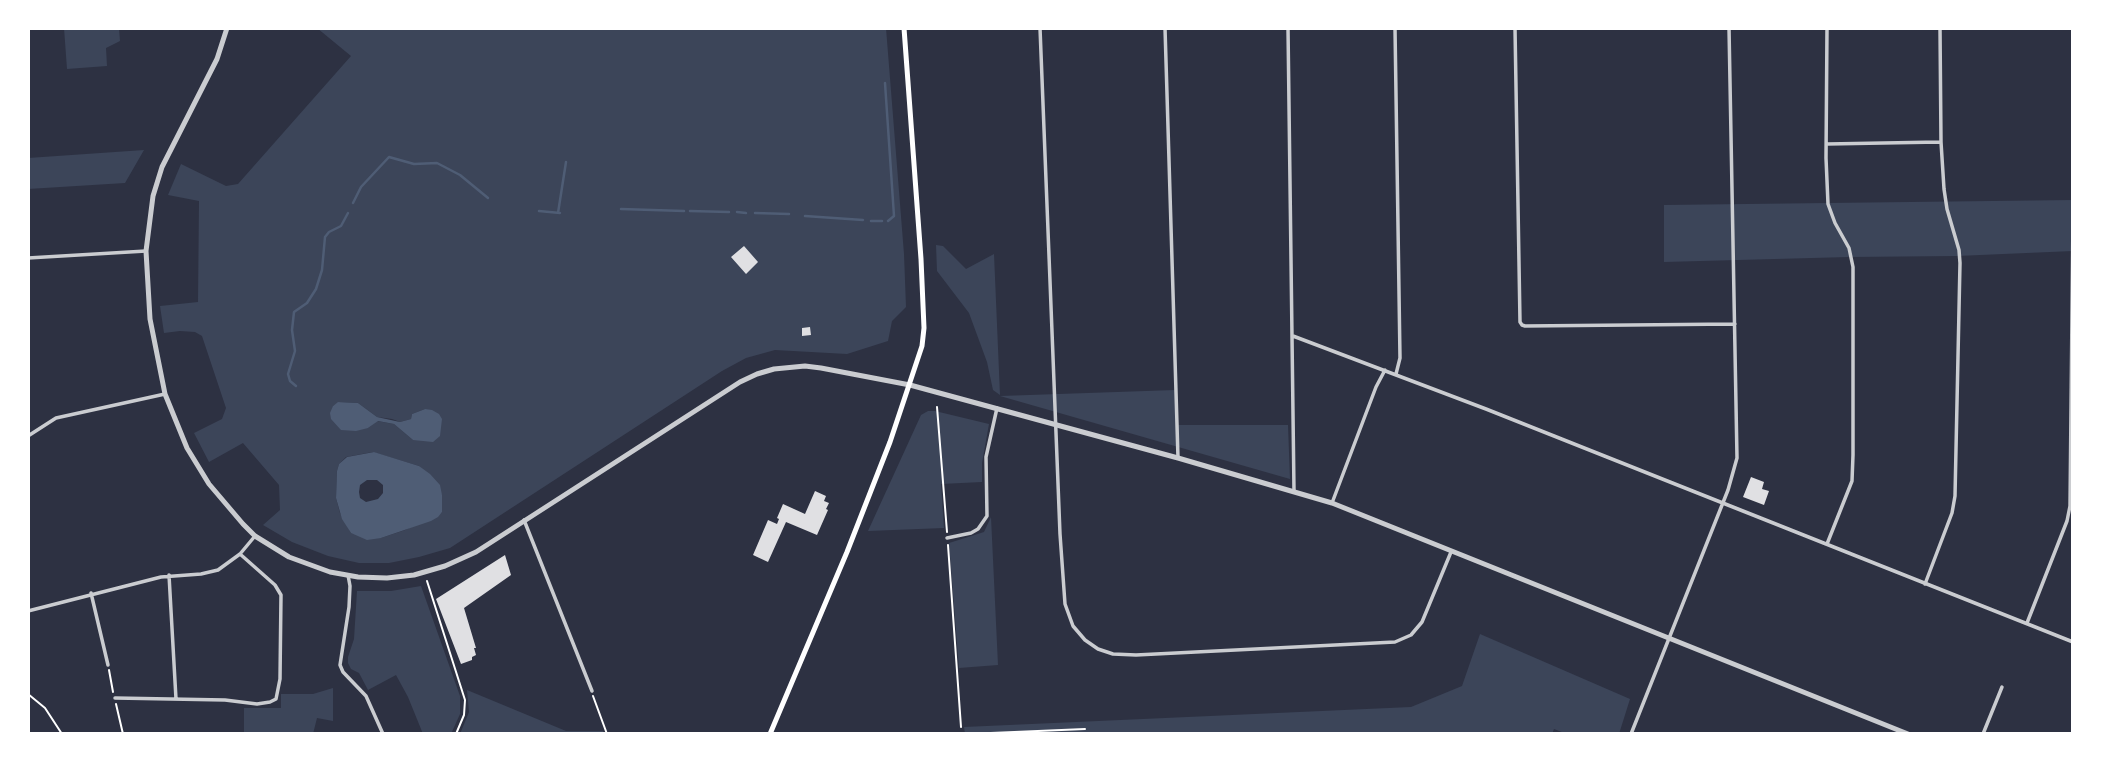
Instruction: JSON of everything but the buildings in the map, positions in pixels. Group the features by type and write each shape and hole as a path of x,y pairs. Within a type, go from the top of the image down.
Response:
{"main road":[{"path":"770,734 847,552 890,442 922,346 924,328 920,246 904,28"}],"street":[{"path":"227,28 217,60 162,167 153,196 146,251 150,319 165,394 187,448 209,484 234,514 255,536 289,556 330,572 348,575 387,578 429,571 469,556 740,382 774,369 805,366 910,385 1332,503 1908,734"},
{"path":"1040,28 1060,536 1065,604 1073,626 1084,640 1113,654 1385,643 1404,639 1422,622 1451,552"},
{"path":"1165,28 1178,458"},
{"path":"1288,28 1294,491"},
{"path":"1395,28 1400,358 1396,374"},
{"path":"1515,28 1522,325 1735,324"},
{"path":"1631,734 1723,504 1737,458 1729,28"},
{"path":"1827,28 1828,204 1850,248 1853,267 1852,481 1827,545"},
{"path":"1925,584 1952,513 1955,496 1960,262 1944,189 1940,28"},
{"path":"1827,144 1941,142"},
{"path":"2027,623 2067,522 2070,506 2073,215"},
{"path":"28,258 146,251"},
{"path":"1293,336 1396,374 2073,642"},
{"path":"1332,503 1385,370"},
{"path":"28,436 56,418 165,394"},
{"path":"947,538 971,533 987,516 986,457 997,408"},
{"path":"524,520 592,691"},
{"path":"28,611 169,575 201,574 218,570 240,554 255,536"},
{"path":"115,698 225,700 257,704 276,699 280,679 281,595 275,585 240,554"},
{"path":"169,575 176,699"},
{"path":"348,575 349,607 340,665 343,672 366,696 383,734"},
{"path":"91,593 108,665"},
{"path":"1983,734 2002,687"}],"path":[{"path":"937,407 960,734 1085,729"},
{"path":"426,581 465,700 464,715 456,734"},
{"path":"592,691 607,734"},
{"path":"28,694 45,708 62,734"}],"shaded area":[{"path":"64,28 119,28 120,41 106,48 107,66 67,69"},
{"path":"317,28 886,28 906,307 892,321 888,341 847,354 775,350 746,358 450,548 389,563 359,563 328,556 292,542 263,525 280,510 279,485 243,443 209,462 194,433 222,419 226,408 202,336 195,332 164,333 160,306 198,302 199,201 168,195 181,164 226,186 238,184 351,56","holes":["339,402 358,403 377,417 400,422 411,419 412,414 425,409 413,440 394,424 377,421 368,428 333,406","373,452 419,466 442,495 442,512 381,538 351,533 340,513 336,498 337,471 339,464 346,457"]},
{"path":"144,150 125,183 28,189 28,158"},
{"path":"2073,200 2073,251 1664,262 1664,205"},
{"path":"936,245 943,246 966,269 994,254 1000,395 993,390 987,362 969,313 937,271"},
{"path":"1175,390 1177,425 1288,425 1290,479 1000,396"},
{"path":"338,402 358,403 377,417 400,422 411,419 412,414 425,409 432,410 442,419 440,436 433,442 413,440 394,424 378,421 368,428 356,431 341,430 331,419 330,413"},
{"path":"928,411 989,424 982,463 982,482 941,484 944,528 868,531 921,415"},
{"path":"374,452 419,466 440,485 442,512 431,521 381,538 367,540 351,533 342,519 336,498 337,471 339,464 347,457","holes":["367,480 377,480 383,485 383,493 378,499 366,502 360,498 360,485"]},
{"path":"991,517 998,665 959,668 949,543 984,532"},
{"path":"421,586 460,696 460,714 451,734 423,734 396,675 368,690 359,673 351,669 348,663 354,639 357,591 391,591"},
{"path":"1480,634 1630,699 1619,734 1567,734 1554,729 1552,734 965,734 964,727 1411,707 1462,686"},
{"path":"333,688 333,721 317,718 313,734 244,734 244,708 281,708 281,694 313,694"},
{"path":"467,690 566,731 603,731 604,734 460,734 469,712"}],"waterway":[{"path":"885,83 894,216 888,221"},
{"path":"353,203 361,187 389,157 414,164 437,163 460,175 488,198"},
{"path":"558,213 566,162"},
{"path":"621,209 684,211"},
{"path":"539,211 560,213"},
{"path":"690,211 729,212"},
{"path":"737,212 746,213"},
{"path":"296,386 290,381 288,374 295,351 292,330 294,312 307,303 316,289 322,270 325,237 341,226 348,213"},
{"path":"755,213 789,214"},
{"path":"805,216 863,220"},
{"path":"871,221 882,221"}]}
